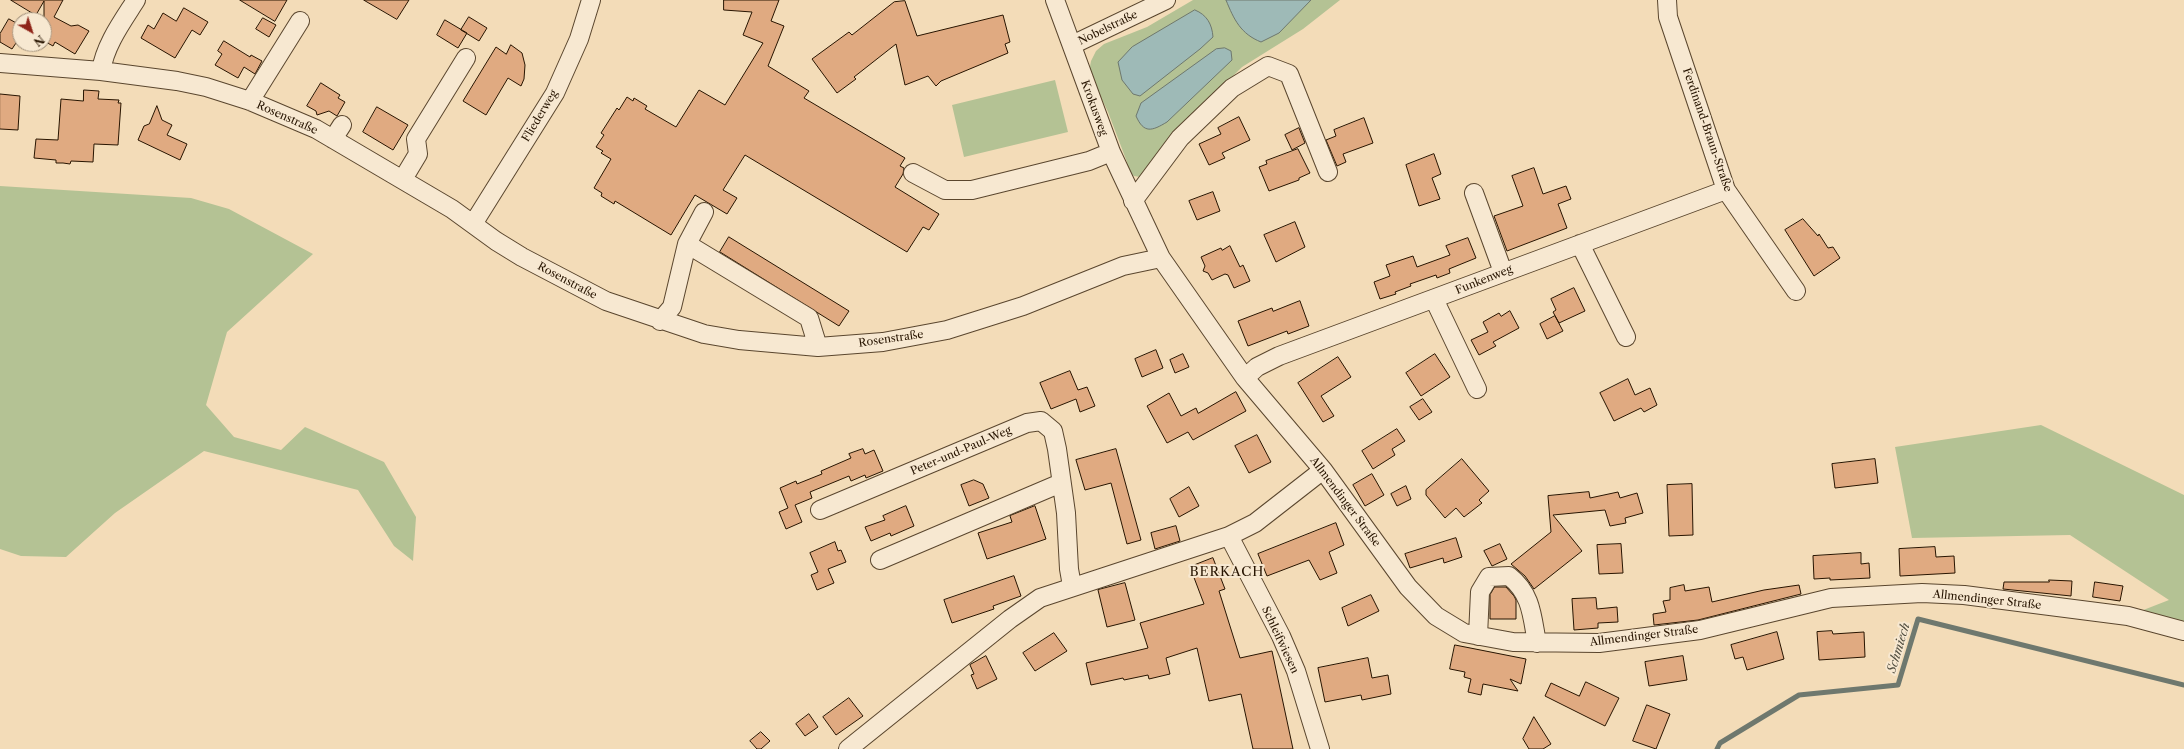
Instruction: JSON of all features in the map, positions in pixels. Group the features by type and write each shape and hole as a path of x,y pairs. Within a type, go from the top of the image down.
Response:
{"street":[{"path":"101,71 102,58 136,0"},
{"name":"Fliederweg","path":"473,224 554,93 579,39 591,0"},
{"name":"Krokusweg","path":"1055,0 1111,152 1136,207"},
{"name":"Nobelstraße","path":"1072,46 1166,0"},
{"name":"Ferdinand-Braun-Straße","path":"1667,0 1668,17 1726,190 1796,291"},
{"path":"250,101 300,21"},
{"path":"403,179 418,154 416,139 466,58"},
{"name":"Rosenstraße","path":"0,63 101,71 177,81 206,87 250,101 316,129 337,132 403,179 473,224 496,241 522,257 606,301 704,334 739,340 818,347 883,342 947,330 1023,306 1123,266 1160,258"},
{"path":"1136,207 1180,138 1232,88 1268,66 1289,74 1328,172"},
{"path":"913,173 945,190 972,190 1089,160 1111,152"},
{"name":"Funkenweg","path":"1245,378 1257,368 1279,356 1726,190"},
{"path":"1474,193 1503,272"},
{"name":"Allmendinger Straße","path":"1136,207 1160,258 1245,378 1323,470 1408,587 1436,616 1464,633 1537,643 1599,643 1700,630 1831,598 1922,593 1964,595 2128,616 2184,631"},
{"path":"660,320 672,307 687,244 704,212"},
{"path":"687,244 809,318 818,347"},
{"path":"1580,244 1626,337"},
{"path":"1434,299 1477,389"},
{"name":"Peter-und-Paul-Weg","path":"820,510 1034,421 1041,421 1053,432 1066,514 1068,569 1072,586"},
{"path":"848,749 1010,618 1040,598 1072,586 1229,536 1255,523 1323,470"},
{"path":"880,560 1061,483"},
{"name":"Schleifwiesen","path":"1229,536 1281,636 1296,671 1320,749"},
{"path":"1478,636 1480,592 1489,577 1508,576 1519,584 1527,597 1537,643"}],"green space":[{"path":"1193,0 1340,0 1303,29 1242,67 1196,113 1140,177 1134,176 1128,171 1127,162 1108,112 1089,72 1091,61 1096,51 1104,44 1147,27"},
{"path":"1055,80 1068,132 964,157 952,105"},
{"path":"0,186 191,198 229,209 313,254 227,332 206,405 234,437 281,450 305,427 384,462 416,517 413,561 394,546 358,490 204,451 115,513 66,557 21,556 0,549"},
{"path":"2041,425 2184,495 2184,629 2128,616 2169,600 2070,535 1912,538 1895,447"}],"water":[{"path":"1226,0 1311,0 1279,33 1261,42 1248,35 1239,26"},
{"path":"1195,10 1203,14 1208,20 1213,37 1140,96 1133,94 1122,80 1118,62 1132,47"},
{"path":"1225,48 1231,51 1232,60 1167,122 1153,129 1142,126 1136,116 1141,103 1216,49"}],"building":[{"path":"11,0 63,0 54,17 71,26 78,25 89,31 75,54 55,42 52,45 52,12 44,12 44,1 38,12 31,12"},
{"path":"240,0 287,0 275,21"},
{"path":"364,0 409,0 397,19"},
{"path":"724,0 779,0 771,21 784,26 768,66 809,91 804,98 905,158 900,166 904,168 903,174 895,187 939,214 929,230 923,227 907,252 745,155 723,190 737,198 727,214 695,195 671,235 615,201 614,204 601,196 602,193 594,188 611,159 601,153 603,151 596,147 604,135 601,133 617,108 619,110 627,97 633,101 634,98 647,106 645,109 676,127 699,90 725,105 763,43 743,35 752,12 724,10"},
{"path":"905,1 917,36 1003,15 1010,42 1005,44 1008,53 941,81 936,86 928,76 905,85 896,44 854,77 856,79 837,93 812,59 849,32 852,35 894,2"},
{"path":"184,8 208,22 200,35 192,30 175,58 141,38 148,25 154,29 163,13 176,21"},
{"path":"469,17 487,28 479,41 461,30"},
{"path":"263,18 276,25 269,37 256,29"},
{"path":"9,19 12,21 12,49 0,42 0,34"},
{"path":"445,20 467,33 458,48 437,35"},
{"path":"224,41 250,57 251,55 262,61 255,74 244,67 238,78 215,65 222,54 218,51"},
{"path":"511,45 522,53 525,65 524,79 521,86 508,78 486,115 463,101 496,47 506,54"},
{"path":"321,83 340,95 338,98 345,102 337,116 329,111 317,115 316,111 307,106"},
{"path":"84,90 99,91 98,99 119,100 118,103 121,103 118,145 94,144 93,162 71,161 70,164 56,163 56,160 34,158 36,139 58,140 61,99 83,101"},
{"path":"0,94 20,96 18,130 0,129"},
{"path":"157,106 162,120 172,125 167,135 187,144 180,160 138,140 144,126 149,124"},
{"path":"377,107 408,125 393,150 363,132"},
{"path":"1239,117 1250,140 1222,153 1225,158 1209,165 1199,144 1221,134 1218,128"},
{"path":"1364,118 1373,143 1343,154 1346,162 1337,166 1326,140 1336,136 1334,130"},
{"path":"1299,128 1305,143 1292,150 1285,135"},
{"path":"1298,149 1310,173 1299,178 1299,180 1269,191 1259,167 1267,164 1266,161"},
{"path":"1434,154 1441,174 1432,178 1440,199 1419,206 1406,165"},
{"path":"1534,168 1543,194 1566,186 1571,199 1558,204 1567,228 1507,251 1494,216 1523,206 1512,176"},
{"path":"1213,192 1220,211 1197,220 1189,201"},
{"path":"1803,219 1818,236 1819,234 1828,248 1833,247 1840,258 1814,276 1785,230"},
{"path":"1295,222 1305,247 1276,262 1264,235"},
{"path":"729,237 849,311 839,326 720,252"},
{"path":"1468,238 1476,258 1449,269 1450,273 1437,278 1436,275 1410,284 1411,286 1395,292 1396,294 1380,299 1374,282 1390,276 1386,265 1413,256 1417,267 1450,255 1446,246"},
{"path":"1230,246 1240,267 1243,265 1250,281 1234,288 1228,275 1225,274 1212,280 1208,273 1203,271 1205,266 1201,257 1221,248 1222,250"},
{"path":"1574,288 1585,311 1559,323 1553,312 1556,310 1551,299"},
{"path":"1300,301 1309,326 1288,334 1287,331 1248,346 1238,321 1272,308 1273,311"},
{"path":"1510,311 1519,328 1493,342 1496,346 1479,355 1471,340 1488,332 1483,322 1499,313 1501,316"},
{"path":"1555,316 1563,331 1547,339 1540,324"},
{"path":"1156,350 1163,368 1142,377 1135,359"},
{"path":"1183,354 1189,367 1175,373 1170,360"},
{"path":"1435,354 1450,377 1421,396 1406,373"},
{"path":"1338,357 1351,377 1321,396 1334,416 1323,422 1298,383"},
{"path":"1070,371 1078,390 1087,387 1095,406 1080,412 1076,399 1051,409 1040,383"},
{"path":"1628,379 1635,395 1650,388 1657,405 1644,412 1641,408 1614,421 1600,393"},
{"path":"1236,392 1246,411 1193,440 1188,432 1167,443 1147,406 1169,393 1181,416 1196,408 1198,413"},
{"path":"1423,399 1432,412 1419,420 1410,407"},
{"path":"1397,429 1405,441 1392,449 1395,455 1373,469 1362,451"},
{"path":"1257,435 1271,462 1249,473 1235,446"},
{"path":"863,449 865,454 874,450 883,471 866,478 865,475 851,481 849,476 810,492 812,498 795,505 802,522 786,529 779,512 788,508 780,488 796,481 797,484 822,474 821,471 851,458 849,454"},
{"path":"1116,449 1141,540 1127,544 1111,483 1085,490 1076,460"},
{"path":"1462,459 1489,491 1479,500 1482,503 1464,517 1456,508 1445,518 1426,495 1426,490"},
{"path":"1875,459 1878,483 1835,488 1832,464"},
{"path":"1372,474 1384,495 1365,506 1353,485"},
{"path":"974,480 983,484 989,498 969,506 961,485"},
{"path":"1692,484 1693,535 1669,536 1667,485"},
{"path":"1406,486 1411,499 1397,506 1391,494"},
{"path":"1189,487 1199,506 1179,517 1170,499"},
{"path":"1589,492 1590,498 1618,492 1620,498 1637,493 1643,513 1625,518 1626,523 1610,526 1605,510 1553,515 1582,551 1534,589 1525,576 1511,564 1551,532 1548,496"},
{"path":"906,506 914,526 891,536 890,533 871,541 865,527 885,520 883,516"},
{"path":"1035,506 1046,539 987,559 978,533 1012,522 1010,516"},
{"path":"1336,523 1344,545 1329,552 1337,573 1320,580 1309,560 1267,576 1258,554"},
{"path":"1176,526 1180,541 1155,549 1151,533"},
{"path":"1456,538 1462,557 1444,563 1443,558 1410,568 1405,554"},
{"path":"835,542 838,551 841,550 846,562 828,569 834,583 817,590 811,575 818,572 810,553"},
{"path":"1500,544 1507,559 1492,566 1484,551"},
{"path":"1621,544 1623,573 1599,574 1597,545"},
{"path":"1935,547 1936,557 1954,556 1955,573 1900,576 1899,549"},
{"path":"1861,553 1861,564 1869,563 1870,578 1830,580 1830,578 1814,579 1813,556"},
{"path":"1213,558 1225,589 1219,591 1240,658 1272,651 1293,749 1253,749 1241,694 1209,701 1197,648 1166,658 1170,674 1149,679 1148,675 1124,680 1123,678 1091,685 1086,663 1148,648 1140,623 1204,604 1190,567"},
{"path":"1014,576 1021,596 993,606 994,609 952,623 944,600"},
{"path":"2049,580 2072,581 2071,596 2003,589 2004,582 2049,582"},
{"path":"2095,582 2123,586 2120,601 2093,597"},
{"path":"1125,583 1135,620 1107,627 1098,590"},
{"path":"1684,585 1685,591 1709,587 1712,602 1764,590 1799,585 1801,594 1698,620 1654,625 1653,614 1666,612 1663,601 1670,600 1670,588"},
{"path":"1495,587 1506,587 1514,596 1516,600 1516,619 1490,619 1490,595"},
{"path":"1371,595 1379,611 1348,626 1342,608"},
{"path":"1596,598 1597,609 1617,607 1618,622 1598,623 1598,628 1574,630 1572,599"},
{"path":"1832,631 1833,634 1864,632 1865,657 1819,660 1817,632"},
{"path":"1777,632 1784,659 1747,670 1743,657 1735,659 1731,645"},
{"path":"1054,633 1067,651 1035,671 1023,653"},
{"path":"1455,645 1526,659 1521,684 1510,679 1518,691 1483,684 1481,695 1468,692 1471,679 1464,677 1465,672 1450,669"},
{"path":"986,656 997,679 977,689 971,675 974,674 970,665"},
{"path":"1683,656 1687,680 1649,686 1645,662"},
{"path":"1368,658 1372,678 1388,675 1391,694 1362,700 1361,695 1325,702 1318,668"},
{"path":"1586,682 1619,698 1605,726 1545,696 1551,683 1579,696"},
{"path":"849,698 863,716 836,735 823,717"},
{"path":"1647,705 1670,714 1656,749 1633,741"},
{"path":"809,714 818,727 805,736 796,724"},
{"path":"1534,717 1551,744 1543,749 1529,749 1523,739"},
{"path":"761,732 770,741 761,749 757,749 750,741"}],"waterway":[{"name":"Schmiech","path":"1717,749 1720,743 1799,695 1898,685 1918,619 2184,685"}],"district":[{"name":"BERKACH","path":"1227,572"}]}
